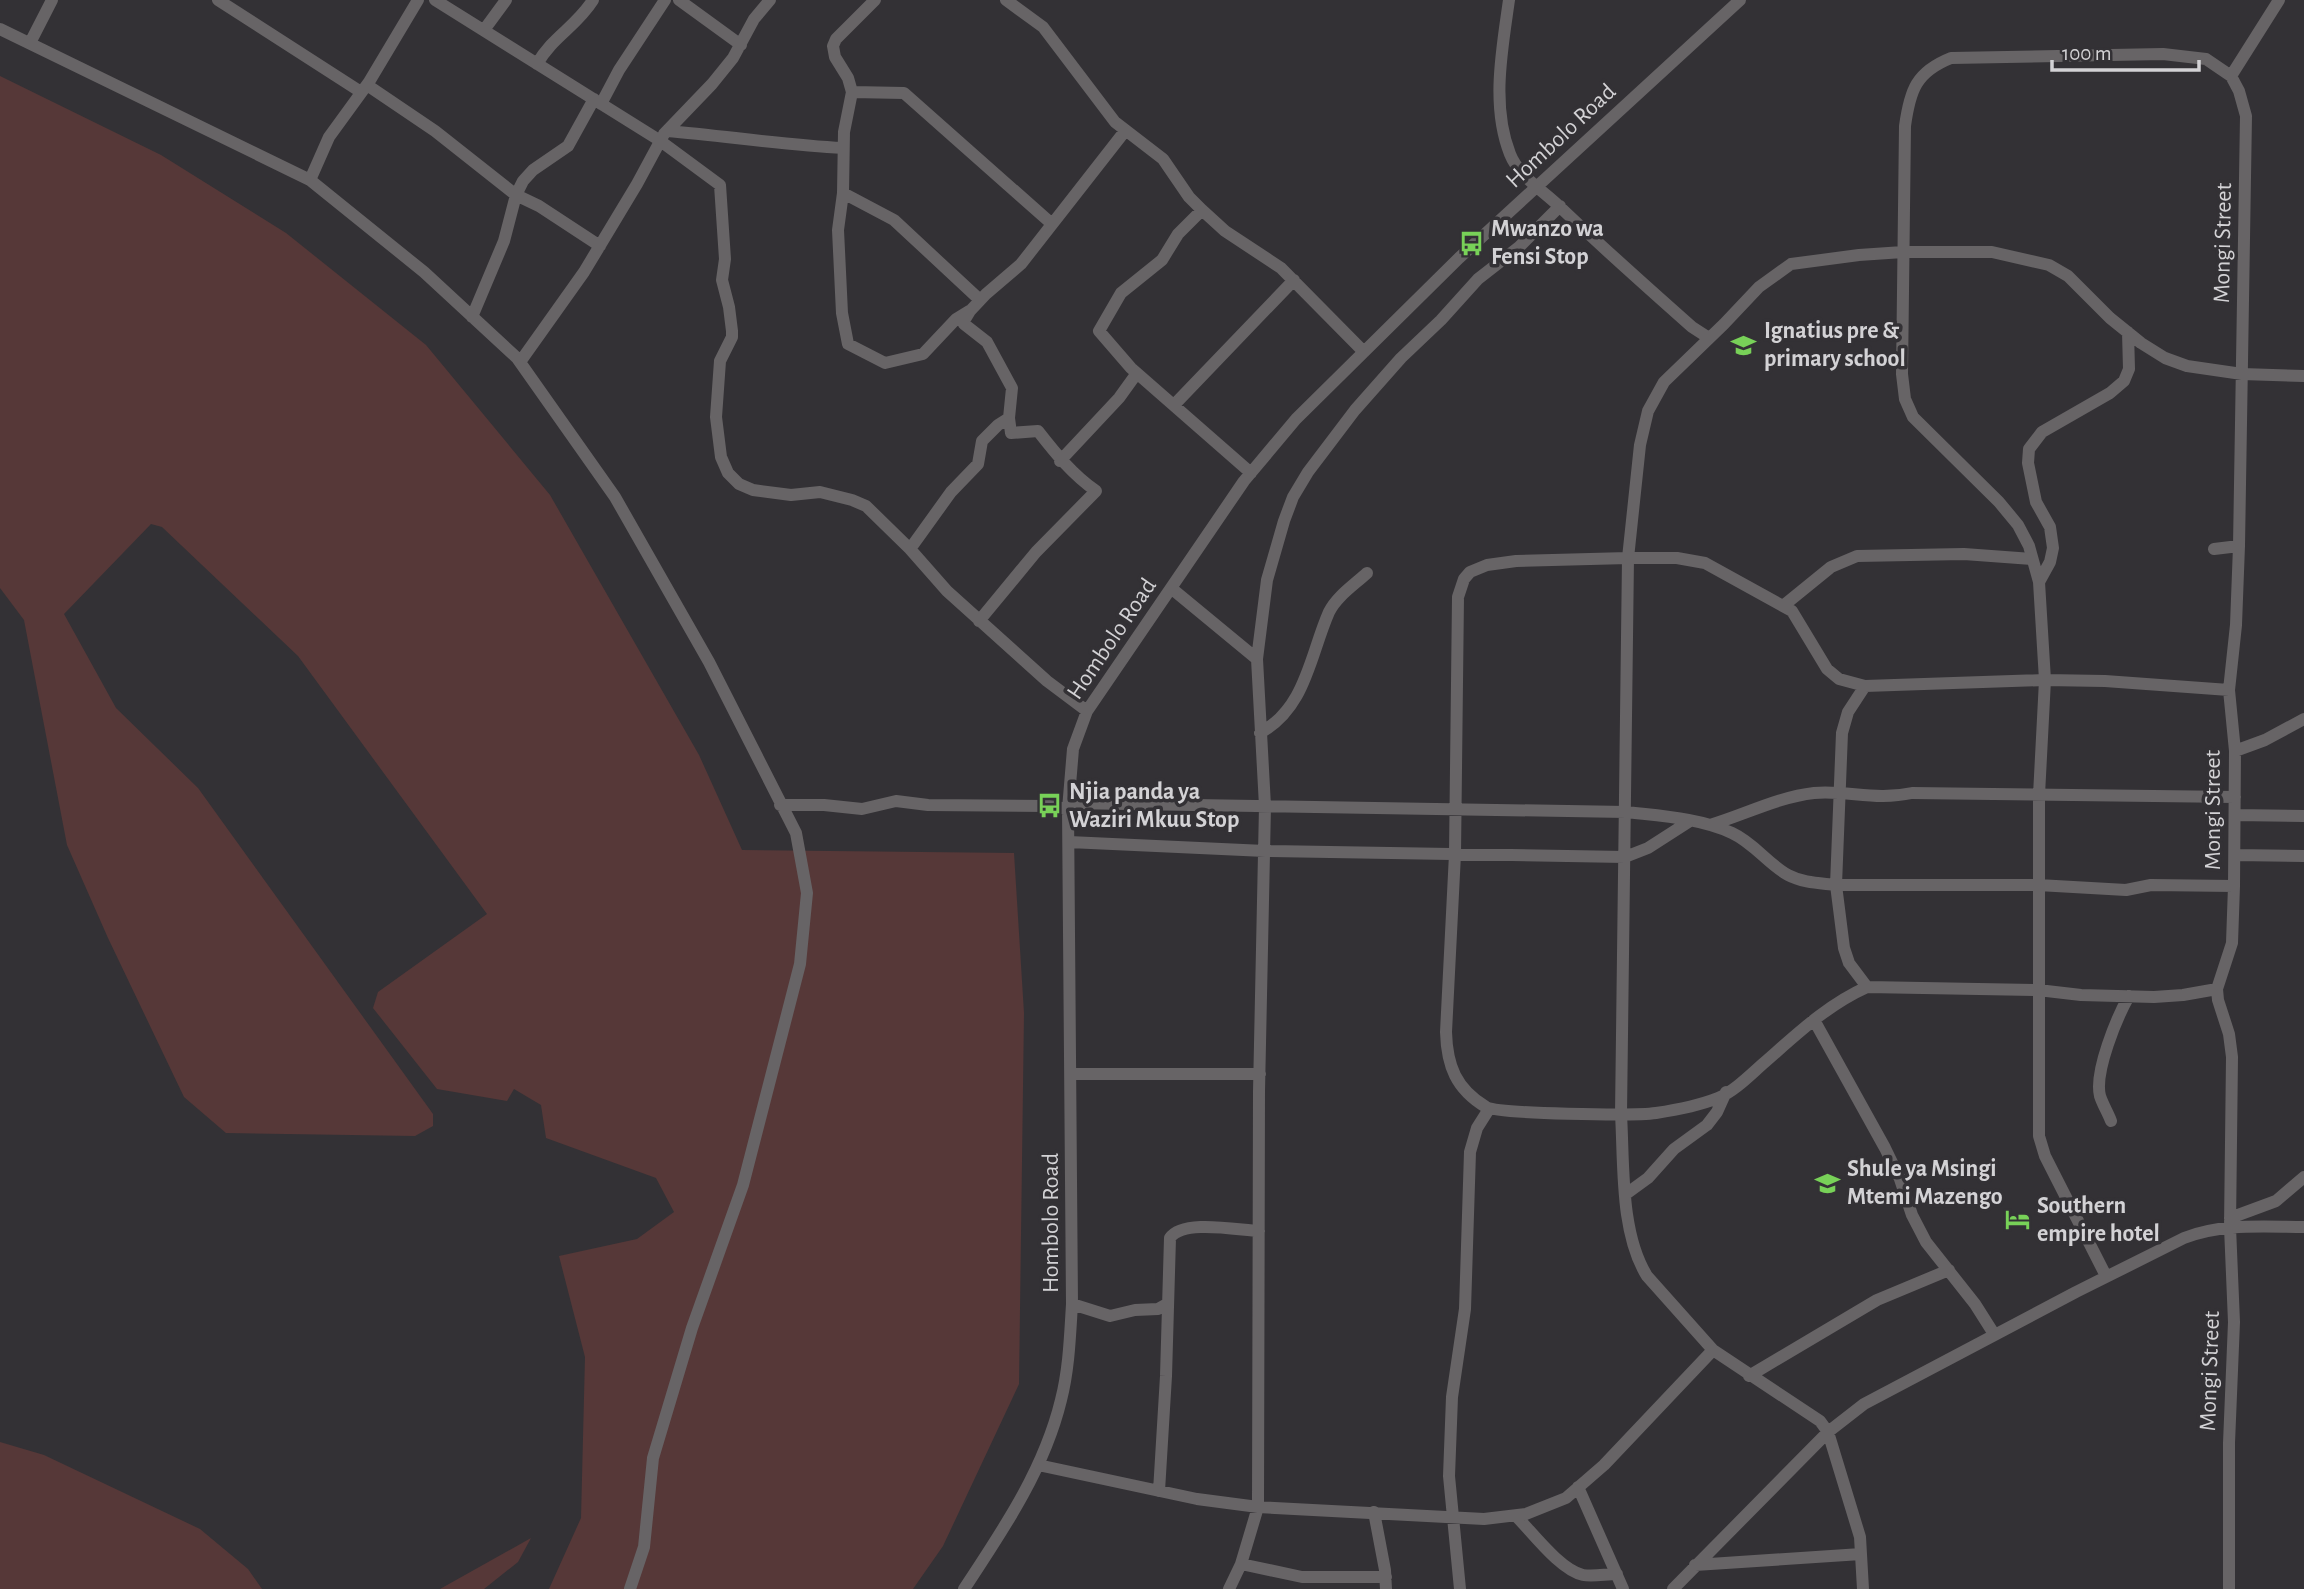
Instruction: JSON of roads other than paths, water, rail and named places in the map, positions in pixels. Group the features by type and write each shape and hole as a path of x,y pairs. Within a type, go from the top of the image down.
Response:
{"street":[{"path":"30,43 52,0"},
{"path":"218,0 435,131 516,195 539,206 600,246"},
{"path":"310,180 329,136 364,89 418,0"},
{"path":"435,0 598,102 663,136 720,185 725,259 722,280 732,331 719,368 716,417 721,457 728,473 739,484 753,489 791,495 820,492 866,506 947,592 1047,681 1087,711"},
{"path":"484,30 506,0"},
{"path":"537,64 547,46 572,28 593,0"},
{"path":"472,317 504,241 516,195 526,176 568,146 665,0"},
{"path":"679,0 741,45"},
{"path":"520,362 600,246 663,136 712,84 741,45 754,19 770,0"},
{"path":"1006,0 1043,27 1086,85 1125,131 1163,159 1202,210 1225,231 1281,268 1364,352"},
{"path":"1509,0 1500,66 1501,119 1511,157 1518,169 1604,250 1692,327 1709,338"},
{"name":"Hombolo Road","path":"964,1589 1004,1528 1038,1465 1061,1400 1068,1360 1072,1304 1069,806 1073,749 1087,711 1251,473 1296,419 1459,258 1740,0"},
{"path":"2106,1276 2045,1156 2039,1136 2039,795 2045,680 2039,582 2029,546 2018,525 1999,502 1913,417 1905,399 1902,374 1905,126 1908,104 1920,78 1931,66 1951,58 2163,54 2206,59 2231,76 2279,0"},
{"path":"869,3 836,39 834,46 835,57 848,78 852,92 846,112 843,193 838,230 842,313 848,344 885,363 923,354 956,319 970,311"},
{"path":"0,29 310,180 424,272 520,362 615,497 709,662 796,833 807,893 800,964 743,1185 692,1328 653,1458 644,1548 631,1589"},
{"name":"Mongi Street","path":"2230,1589 2229,1443 2234,1322 2230,1223 2232,1058 2229,1034 2217,989 2230,952 2234,886 2235,751 2229,690 2236,625 2239,546 2246,117 2239,91 2231,76"},
{"path":"852,92 904,93 1052,223"},
{"path":"979,621 1036,552 1096,491 1060,461 1038,431 1011,433 1009,418 1012,388 987,342 964,324 965,317 1021,264 1125,131"},
{"path":"663,136 733,136 790,145 843,148"},
{"path":"843,193 894,220 980,300"},
{"path":"1229,1589 1241,1564 1258,1507 1259,1074 1265,806 1257,659 1267,580 1283,521 1307,472 1354,410 1478,279 1519,247 1560,206"},
{"path":"1202,210 1178,234 1162,260 1121,293 1100,331 1137,373 1251,473"},
{"path":"1863,1589 1860,1537 1828,1432 1814,1417 1713,1350 1640,1265 1633,1243 1626,1194 1621,1114 1628,558 1640,445 1648,411 1664,382 1759,287 1791,264 1903,252 1992,252 2049,265 2068,276 2141,343 2176,362 2242,374 2304,376"},
{"path":"1174,405 1294,280"},
{"path":"2039,582 2050,562 2052,538 2050,527 2036,502 2028,463 2029,449 2042,432 2110,393 2124,380 2129,369 2128,332"},
{"path":"1060,461 1119,398 1137,373"},
{"path":"910,550 951,492 978,464 982,441 1009,418"},
{"path":"2214,549 2239,546"},
{"path":"1783,606 1830,567 1857,556 1964,554 2032,559"},
{"path":"2217,989 2183,995 2129,996 2081,995 2038,990 1867,987 1843,998 1719,1097 1664,1111 1621,1114 1489,1109 1466,1093 1453,1077 1447,1053 1455,854 1458,597 1464,579 1470,572 1487,565 1516,561 1676,558 1704,563 1792,611 1817,656 1839,679 1865,685 2105,681 2229,690"},
{"path":"1261,733 1277,721 1295,700 1307,677 1329,612 1337,599 1367,573"},
{"path":"1171,588 1257,659"},
{"path":"1865,685 1848,712 1842,733 1836,885 1844,948 1853,969 1867,987"},
{"path":"2235,751 2264,740 2304,719"},
{"path":"1709,826 1796,796 1839,792 1894,797 1912,793 2235,797"},
{"path":"780,805 824,805 862,809 896,801 928,805 1265,806 1626,812 1690,821 1736,834 1789,876 1806,882 1836,885 2038,885 2126,890 2151,885 2234,886"},
{"path":"2235,815 2304,816"},
{"path":"1069,842 1265,851 1625,858 1648,848 1690,821"},
{"path":"2235,855 2304,856"},
{"path":"2111,1121 2100,1094 2100,1081 2117,1017 2129,996"},
{"path":"1814,1020 1885,1148 1926,1242 1975,1304 1994,1335"},
{"path":"1071,1074 1259,1074"},
{"path":"1626,1194 1648,1178 1674,1149 1707,1125 1717,1112 1726,1092"},
{"path":"1460,1589 1449,1476 1451,1408 1465,1309 1469,1165 1473,1139 1489,1109"},
{"path":"1673,1589 1828,1432 1864,1404 2106,1276 2197,1232 2230,1223 2276,1201 2304,1177"},
{"path":"2230,1223 2304,1227"},
{"path":"1160,1491 1170,1238 1180,1229 1202,1227 1259,1231"},
{"path":"1749,1376 1877,1300 1949,1270"},
{"path":"1072,1304 1110,1316 1167,1304"},
{"path":"1038,1465 1197,1499 1258,1507 1455,1518 1516,1516 1566,1498 1604,1465 1713,1350"},
{"path":"1578,1487 1623,1589"},
{"path":"1241,1564 1302,1577 1386,1583 1374,1512"},
{"path":"1516,1516 1559,1561 1573,1571 1588,1575 1616,1574"},
{"path":"1695,1565 1861,1554"}],"place":[{"name":"Mwanzo wa Fensi Stop","path":"1471,243"},
{"name":"Ignatius pre & primary school","path":"1744,345"},
{"name":"Njia panda ya Waziri Mkuu Stop","path":"1049,806"},
{"name":"Shule ya Msingi Mtemi Mazengo","path":"1827,1183"},
{"name":"Southern empire hotel","path":"2017,1220"}]}
